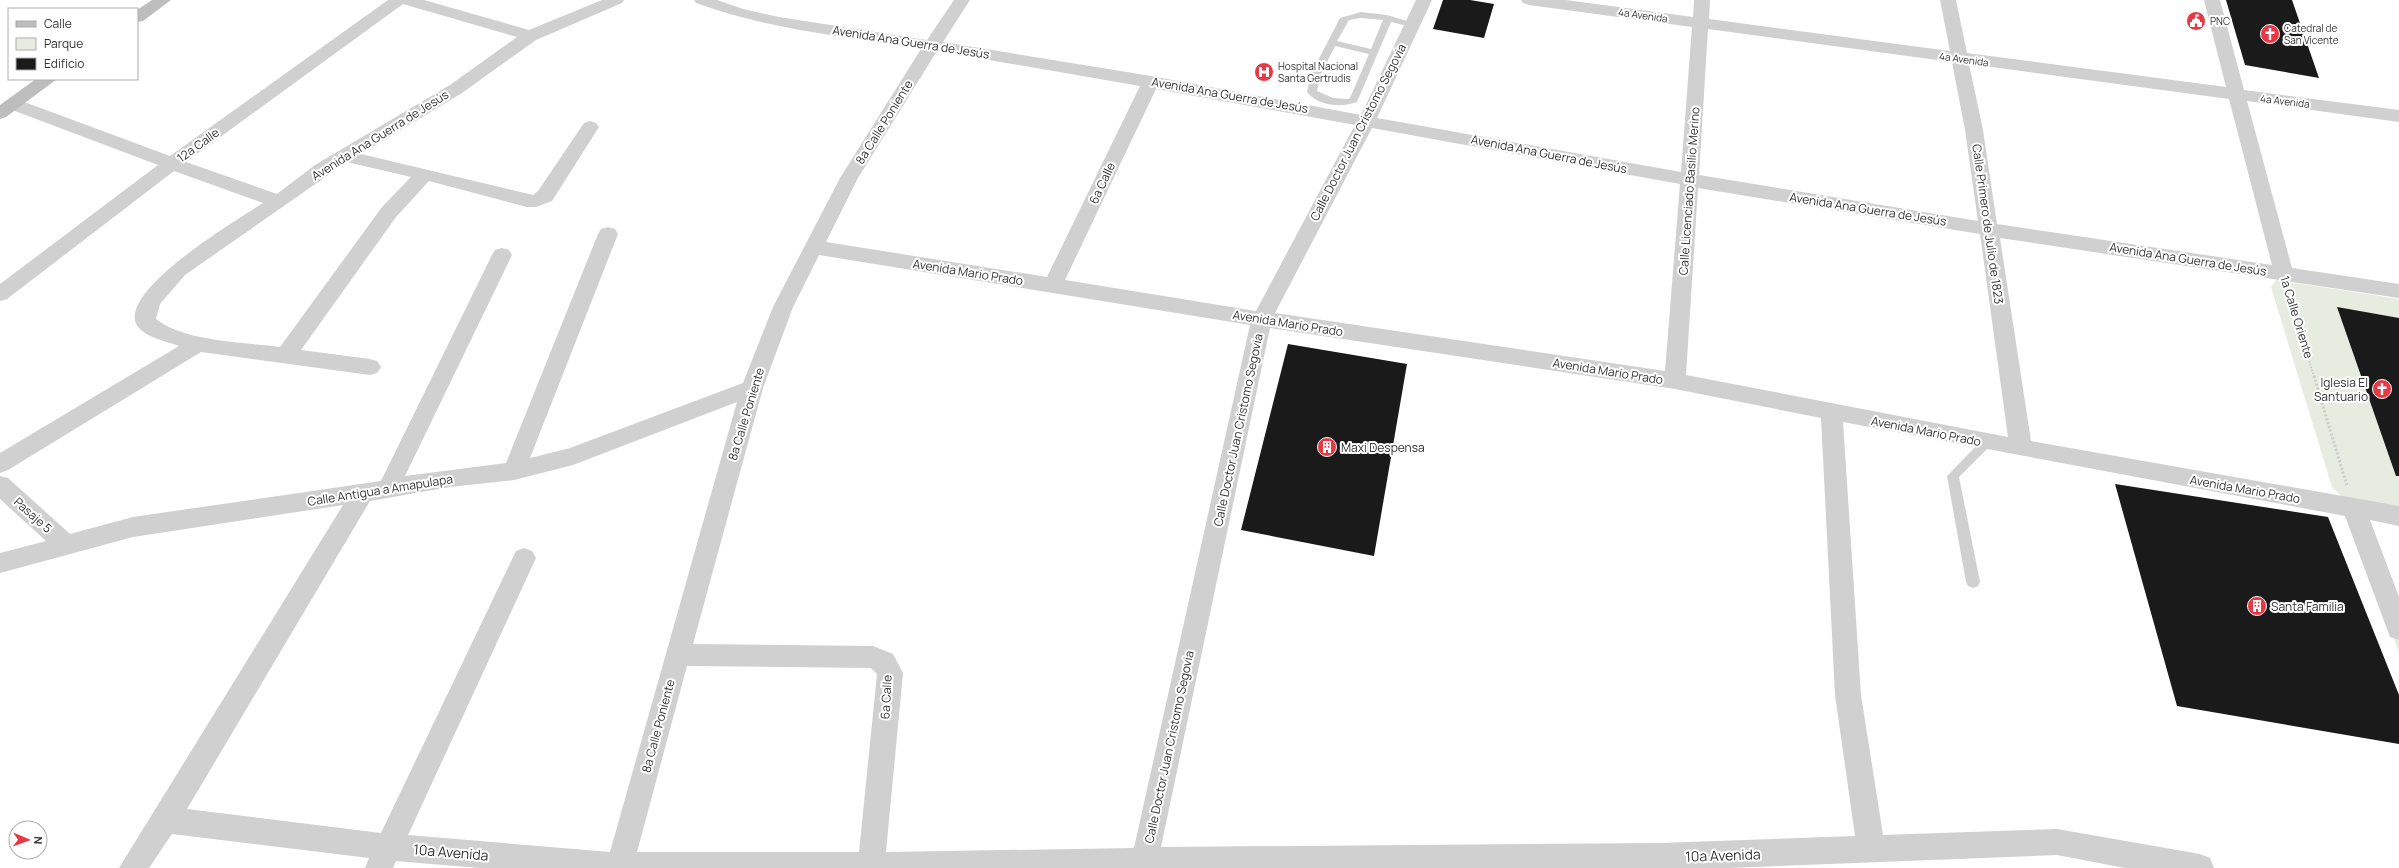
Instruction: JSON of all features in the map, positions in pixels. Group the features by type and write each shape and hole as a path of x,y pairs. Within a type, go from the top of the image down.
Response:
{"main road":[{"path":"138,17 163,0"},
{"path":"7,108 47,80"}],"street":[{"name":"12a Calle","path":"0,294 172,164 399,0"},
{"path":"406,0 530,36"},
{"name":"Avenida Ana Guerra de Jesús","path":"198,344 156,330 146,322 146,312 163,285 178,270 279,202 322,169 456,89 530,36 616,0"},
{"name":"Avenida Ana Guerra de Jesús","path":"702,0 738,13 779,22 934,44 1150,81 1689,180 1989,229 2399,291"},
{"name":"8a Calle Poniente","path":"619,867 752,388 783,307 849,178 889,111 962,0"},
{"name":"Calle Doctor Juan Cristomo Segovia","path":"1144,864 1262,319 1367,120 1424,0"},
{"name":"4a Avenida","path":"1529,0 1958,59 2399,116"},
{"name":"Calle Licenciado Basilio Merino","path":"1675,381 1702,0"},
{"name":"Calle Primero de Julio de 1823","path":"1948,0 1958,59 1974,130 2021,448"},
{"name":"1a Calle Oriente","path":"2212,0 2284,274"},
{"name":"6a Calle","path":"1053,285 1150,81"},
{"path":"7,108 279,202"},
{"path":"345,156 425,174 527,201 536,201 545,196 590,127"},
{"path":"285,356 389,212 425,174"},
{"path":"514,471 608,234"},
{"name":"Avenida Mario Prado","path":"813,247 1262,319 1675,381 1832,413 1987,442 2399,516"},
{"path":"388,489 502,255"},
{"path":"0,464 198,344 370,367"},
{"name":"Calle Antigua a Amapulapa","path":"0,563 133,527 363,493 450,478 514,471 573,456 752,388"},
{"path":"1832,413 1848,696 1871,849"},
{"name":"Pasaje 5","path":"0,485 66,545"},
{"path":"132,868 166,820 363,493"},
{"path":"2354,508 2399,629"},
{"path":"384,858 524,558"},
{"name":"6a Calle","path":"677,655 873,657 884,662 890,673 871,867"},
{"name":"10a Avenida","path":"166,820 384,858 619,867 871,867 1144,864 1660,862 1871,849 2057,842 2200,868"}],"lane":[{"path":"1388,19 1354,100 1349,102 1324,99 1312,92 1312,86 1316,74 1345,18 1366,14 1412,24"},
{"path":"1332,43 1374,52"},
{"path":"1973,582 1953,476 1987,442"}],"path":[{"name":"1a Calle Oriente","path":"2284,274 2354,508"}],"green space":[{"path":"2276,280 2399,299 2399,510 2363,504 2399,599 2399,653 2343,498 2332,487 2271,287"}],"building":[{"path":"1443,0 1470,0 1494,4 1484,38 1433,29"},
{"name":"Catedral de San Vicente","path":"2226,0 2292,0 2319,78 2245,65"},
{"name":"Iglesia El Santuario","path":"2337,307 2399,318 2399,476 2396,476"},
{"name":"Maxi Despensa","path":"1288,344 1407,364 1374,556 1241,530"},
{"name":"Santa Familia","path":"2115,484 2328,517 2399,695 2399,744 2177,706"}],"place":[{"name":"PNC","path":"2196,21"},
{"name":"Catedral de San Vicente","path":"2270,34"},
{"name":"Hospital Nacional Santa Gertrudis","path":"1264,72"},
{"name":"Iglesia El Santuario","path":"2382,389"},
{"name":"Maxi Despensa","path":"1327,447"},
{"name":"Santa Familia","path":"2257,606"}]}
